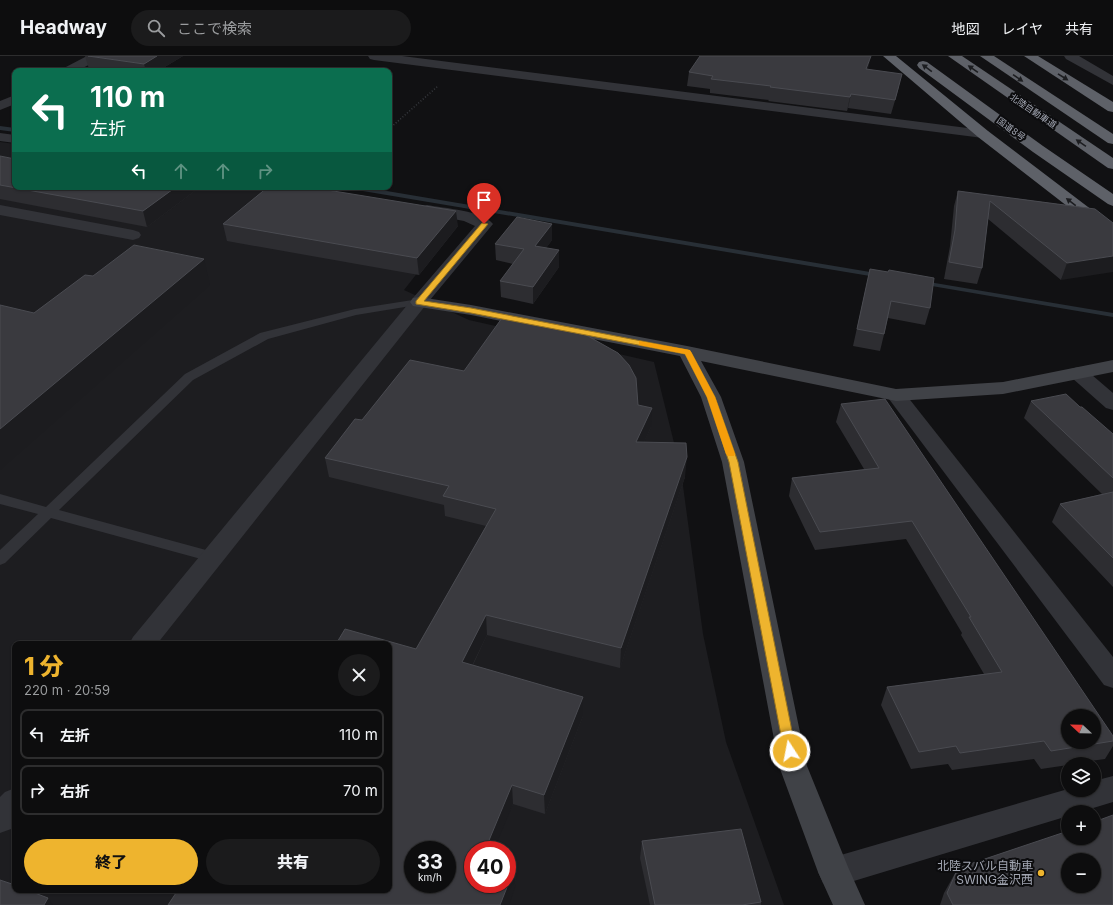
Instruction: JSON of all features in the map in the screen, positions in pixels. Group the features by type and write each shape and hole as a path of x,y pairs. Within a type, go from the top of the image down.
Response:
{"highway":[{"path":"889,56 983,134 1113,234"},
{"name":"国道8号","path":"911,56 1038,149 1113,201"},
{"name":"北陸自動車道","path":"954,56 1113,165"},
{"name":"北陸自動車道","path":"986,56 1113,140"},
{"path":"1030,56 1108,105"},
{"path":"1050,56 1113,92"}],"street":[{"path":"74,68 96,56"},
{"path":"374,56 983,134"},
{"path":"1070,56 1113,81"},
{"path":"0,106 12,100"},
{"path":"0,137 12,139"},
{"path":"144,641 484,224 468,217 407,207"},
{"path":"0,210 133,235"},
{"path":"419,302 471,310 688,352 896,395 1003,388 1113,366"},
{"path":"688,352 711,397 733,462 793,766 834,872 849,905"},
{"path":"1078,373 1113,404"},
{"path":"896,395 1113,678"},
{"path":"834,872 1113,789"},
{"path":"0,819 12,805"}],"lane":[{"path":"0,559 189,377 264,336 355,312 419,302"},
{"path":"0,499 212,557"}],"path":[{"path":"392,126 443,82 464,68"}],"shaded area":[{"path":"0,142 12,144 12,190 272,190 443,220 451,230 404,290 469,320 654,362 681,471 703,634 726,742 784,905 0,905"}],"building":[{"path":"88,56 157,56 144,64"},
{"path":"700,56 871,56 866,69 902,74 895,100 851,94 850,97 711,79 713,76 689,72"},
{"path":"0,156 12,158 12,187 0,185"},
{"path":"28,190 172,190 143,211"},
{"path":"264,190 327,190 456,211 417,258 223,224"},
{"path":"958,191 1095,209 1113,223 1113,256 1067,263 990,201 982,268 949,262 955,230"},
{"path":"517,217 552,224 535,246 559,250 533,287 500,281 524,249 495,244"},
{"path":"134,245 204,259 0,429 0,305 34,313 85,275 93,276"},
{"path":"870,269 888,272 889,270 934,278 930,308 891,301 884,334 857,329"},
{"path":"502,318 586,335 618,353 629,365 636,378 638,405 652,408 636,442 686,443 687,457 621,648 486,615 462,662 583,697 544,795 512,785 489,841 464,841 464,893 505,893 500,905 168,905 176,893 392,893 392,642 416,649 496,509 443,496 449,486 325,458 355,419 362,420 410,360 464,371"},
{"path":"1066,394 1113,434 1113,478 1031,401"},
{"path":"885,399 1095,709 1061,709 1061,749 1063,749 1051,751 1044,741 960,753 956,746 919,752 887,687 1002,672 969,617 971,617 912,521 820,532 792,478 879,468 841,404"},
{"path":"1113,492 1113,558 1060,504"},
{"path":"345,629 388,641 338,641"},
{"path":"1101,718 1113,736 1113,741 1101,743"},
{"name":"北陸スバル自動車 SWING金沢西","path":"1113,815 1113,905 953,905 947,893 958,868 1061,833 1061,845 1101,845 1101,819"},
{"path":"741,829 761,902 742,905 655,905 642,841"},
{"path":"0,880 12,884 12,893 35,893 48,898 44,905 0,905"}],"waterway":[{"path":"0,128 12,130"},
{"path":"369,190 882,276"},
{"path":"920,282 1113,315"}],"slow traffic":[{"path":"641,343 688,352 711,397 731,454"}],"place":[{"name":"北陸スバル自動車 SWING金沢西","path":"1041,873"}],"route":[{"path":"484,224 419,302 471,310 688,352 711,397 733,462 790,751"}]}
